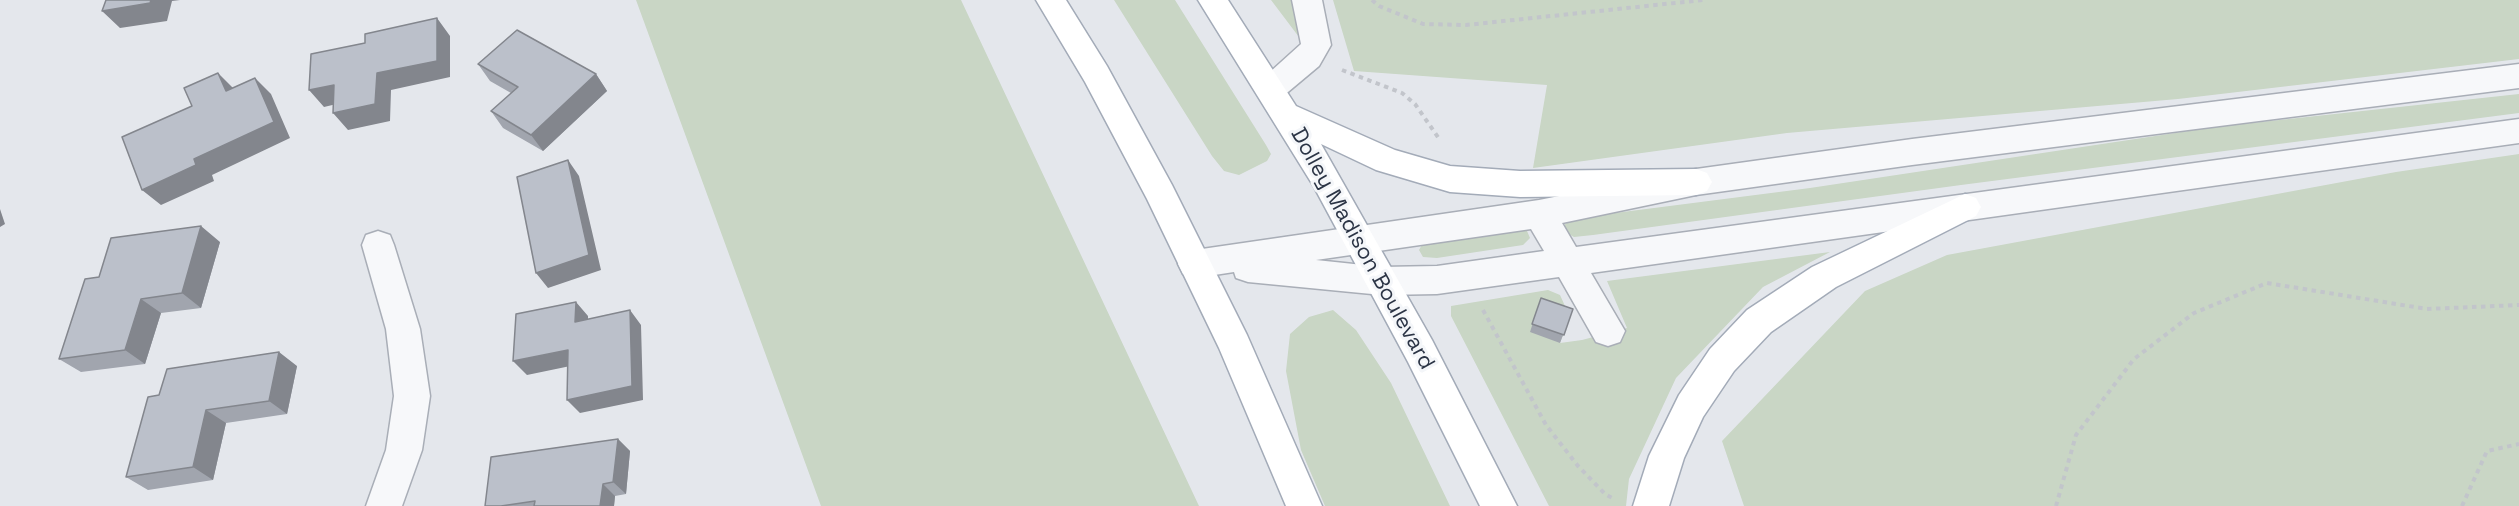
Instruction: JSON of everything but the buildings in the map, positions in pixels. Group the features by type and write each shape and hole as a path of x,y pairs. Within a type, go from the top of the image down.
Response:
{"main road":[{"path":"1051,0 1128,131 1195,264 1235,346 1304,506"},
{"name":"Dolley Madison Boulevard","path":"1213,0 1279,102 1359,240 1499,506"},
{"path":"1279,102 1387,161 1450,179 1512,184 1696,182"},
{"path":"1651,506 1667,456 1691,406 1722,360 1753,327 1778,306 1824,277 1965,207"}],"street":[{"path":"1279,102 1316,45 1307,0"},
{"path":"1195,264 1539,214 1696,182 1912,152 2519,76"},
{"path":"1195,264 1382,281 1437,280 2519,131"},
{"path":"1539,214 1608,331"},
{"path":"378,245 403,328 412,396 404,450 384,506"}],"path":[{"path":"1372,0 1378,6 1423,24 1466,25 1703,0"},
{"path":"2056,506 2076,435 2134,359 2194,314 2267,283 2427,309 2519,305"},
{"path":"2462,506 2487,451 2519,444"}],"green space":[{"path":"636,0 961,0 1199,506 821,506"},
{"path":"1114,0 1175,0 1266,145 1271,154 1267,161 1239,175 1224,171 1212,156"},
{"path":"1271,0 1294,0 1305,45"},
{"path":"1333,0 2519,0 2519,59 2178,99 1787,133 1533,168 1547,85 1354,71"},
{"path":"2519,94 2519,113 1593,235 1574,237 1565,232 1564,225 1571,220 1615,213 1810,188 2215,127"},
{"path":"2519,154 2519,506 1744,506 1722,441 1865,291 1947,255 2396,172"},
{"path":"1510,227 1527,231 1530,238 1523,245 1437,258 1423,257 1419,250 1423,243"},
{"path":"1830,252 1763,287 1676,378 1629,479 1626,506 1549,506 1451,316 1451,306 1548,290 1560,295 1570,317 1560,343 1582,340 1627,328 1607,281"},
{"path":"1333,310 1356,330 1391,383 1450,506 1325,506 1301,450 1286,371 1290,334 1309,317"}]}
